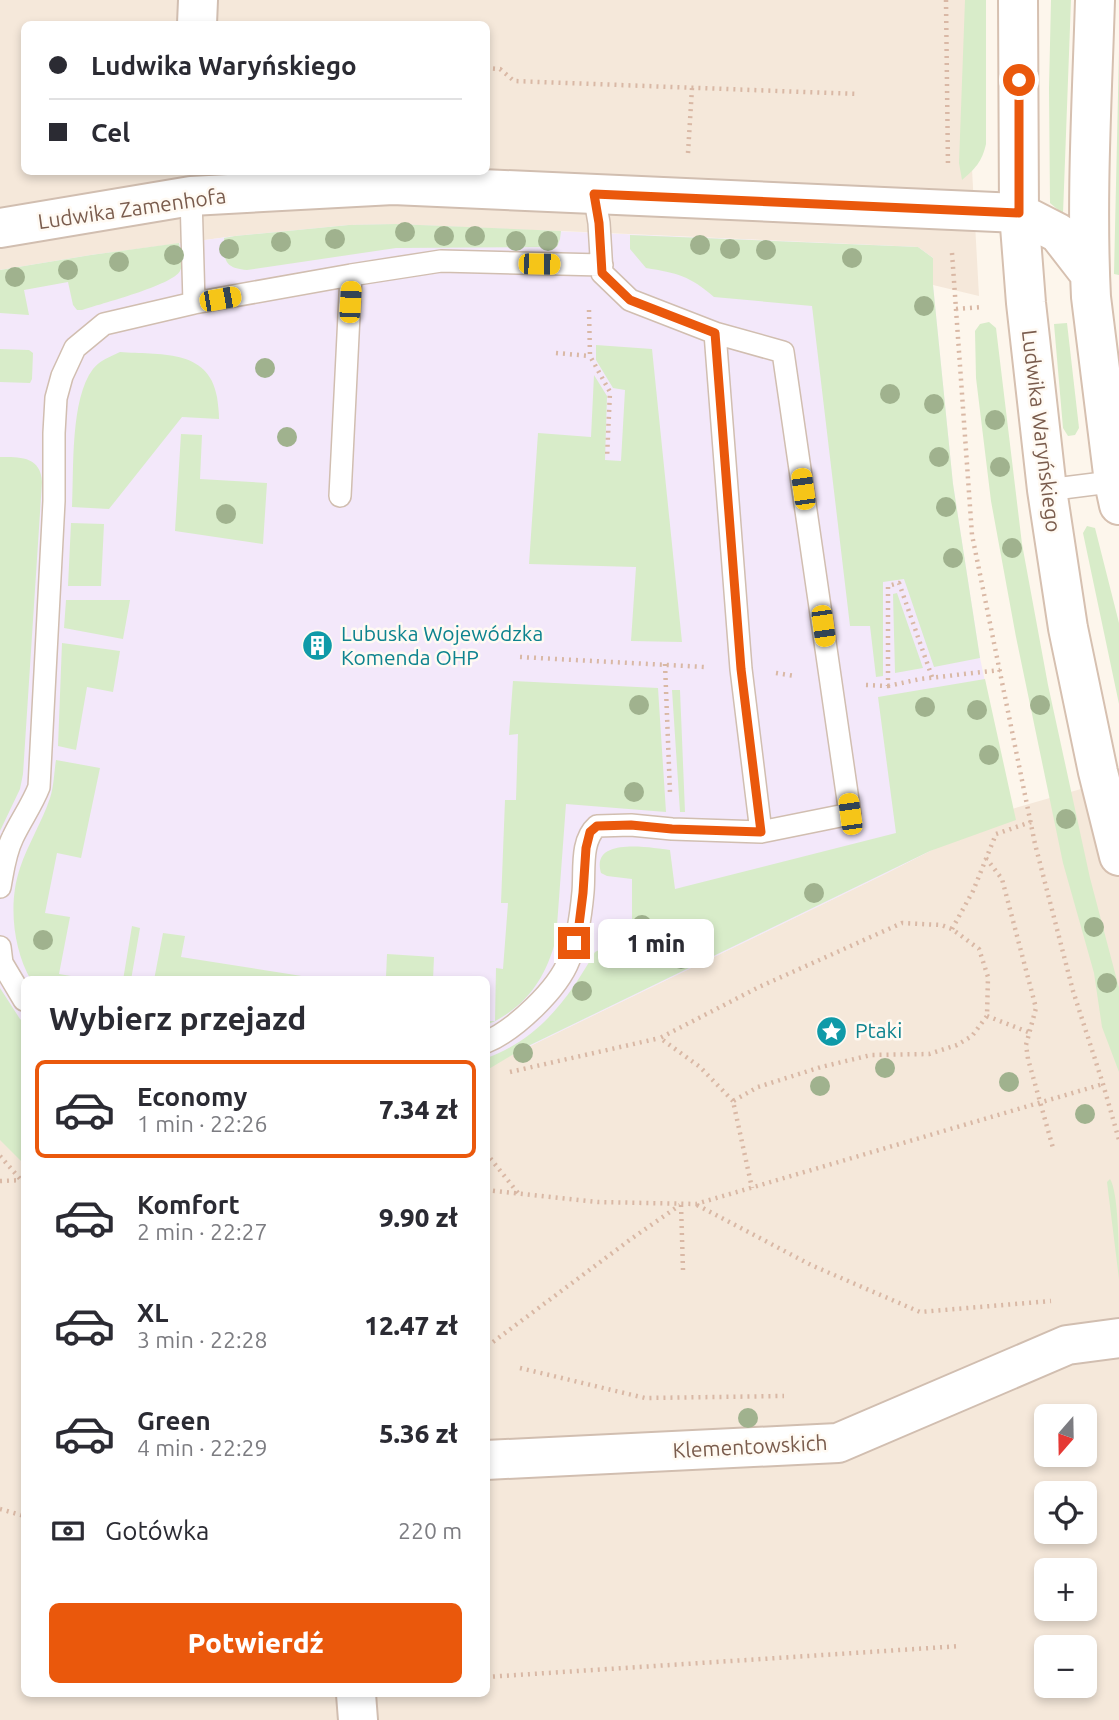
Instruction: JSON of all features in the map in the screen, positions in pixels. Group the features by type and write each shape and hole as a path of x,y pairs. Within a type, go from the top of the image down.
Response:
{"street":[{"path":"197,21 198,0"},
{"name":"Ludwika Waryńskiego","path":"1018,0 1019,213 1047,490 1068,628 1098,772 1119,856"},
{"path":"1095,0 1089,273 1117,489"},
{"name":"Ludwika Zamenhofa","path":"0,228 192,184 393,185 1019,213"},
{"path":"1019,213 1058,233 1089,273"},
{"name":"Klementowskich","path":"490,1460 838,1443 1067,1345 1119,1339"},
{"path":"356,1697 358,1720"}],"lane":[{"path":"192,184 194,303"},
{"path":"490,1040 531,1012 550,991 569,962 579,925 586,848 590,832 597,826 610,824 761,832 850,814 783,352 715,333 630,300 602,273 594,194"},
{"path":"0,887 12,839 39,787 56,398 62,376 75,348 104,324 194,303 351,275 441,261 602,265"},
{"path":"340,496 351,275"},
{"path":"715,333 741,669 761,832"},
{"path":"1047,490 1117,489"},
{"path":"0,947 2,963 21,995"}],"path":[{"path":"946,0 949,210 972,535 1035,844 1073,991 1119,1140"},
{"path":"490,68 500,69 514,81 858,94"},
{"path":"690,145 692,88"},
{"path":"956,309 983,307"},
{"path":"556,353 590,356 610,392 607,458"},
{"path":"888,686 888,586 899,583 932,677"},
{"path":"520,657 741,669 877,686 1000,670"},
{"path":"665,664 672,829"},
{"path":"952,929 973,891 996,834 1031,822"},
{"path":"986,858 1002,879 1036,1009 1026,1045 1054,1148"},
{"path":"500,1074 660,1038 759,988 902,923 930,923 952,929 979,949 988,977 986,1016 972,1036 957,1045 929,1054 871,1055 821,1067 758,1087 733,1101"},
{"path":"986,1016 1028,1032"},
{"path":"660,1038 700,1067 733,1101 752,1188"},
{"path":"490,1190 598,1202 696,1204 1103,1084"},
{"path":"0,1156 21,1178"},
{"path":"490,1158 519,1194"},
{"path":"0,1181 21,1180"},
{"path":"681,1204 683,1270"},
{"path":"490,1342 681,1204"},
{"path":"696,1204 811,1265 920,1312 1051,1301"},
{"path":"520,1368 645,1398 784,1396"},
{"path":"0,1509 21,1515"},
{"path":"490,1677 961,1646"}],"shaded area":[{"path":"0,0 976,0 971,151 979,296 933,285 933,258 918,247 561,231 349,225 235,236 0,270"},
{"path":"396,224 918,247 933,258 933,285 953,484 980,658 1012,809 887,873 490,1066 490,976 21,976 21,1084 0,1083 0,270 235,236 349,225"},
{"path":"1119,778 1119,1720 0,1720 0,1083 21,1084 21,1697 490,1697 490,1066 887,873 1012,809"}],"green space":[{"path":"965,0 986,0 986,144 977,165 962,180 959,163"},
{"path":"1051,0 1071,0 1063,214 1050,203"},
{"path":"1119,50 1119,275 1114,274"},
{"path":"396,224 561,231 557,247 396,248 247,270 229,265 225,257 224,238 349,225"},
{"path":"630,235 918,247 933,258 933,285 953,484 980,658 934,667 904,579 883,582 883,676 876,677 870,626 850,626 812,306 714,297 683,276 646,268 630,249"},
{"path":"179,243 182,261 180,271 151,288 77,310 73,305 68,282 24,290 29,315 0,313 0,270"},
{"path":"989,322 996,328 1022,544 1048,685 1090,878 1119,988 1119,1072 1102,1027 1094,973 1063,863 991,501 976,378 975,331 980,324"},
{"path":"1067,323 1079,428 1075,435 1068,436 1063,428 1054,324"},
{"path":"596,345 652,349 682,642 631,641 636,567 529,564 538,433 591,437 594,375 607,396 605,460 621,461 625,390 613,388 596,360"},
{"path":"0,349 29,350 33,353 30,383 0,382"},
{"path":"120,352 180,357 193,362 204,370 212,381 219,419 182,417 109,509 72,507 75,435 80,398 93,369"},
{"path":"181,434 202,435 200,479 267,483 263,544 175,531"},
{"path":"0,457 28,460 38,467 42,482 23,774 20,789 0,831"},
{"path":"71,523 104,524 101,586 68,586"},
{"path":"1087,526 1095,528 1119,623 1119,704 1083,533"},
{"path":"897,593 923,668 895,673 893,594"},
{"path":"66,600 130,600 123,639 64,628"},
{"path":"62,643 120,651 113,692 87,687 76,750 58,746"},
{"path":"985,679 1016,820 930,851 522,1049 490,1068 490,1057 522,1040 551,1015 574,986 595,952 632,950 632,879 601,873 600,861 613,849 637,847 670,850 675,889 896,833 878,697"},
{"path":"513,681 658,688 666,812 566,804 556,939 546,967 532,991 513,1010 495,1021 496,968 503,969 508,903 501,903 505,800 516,800 518,734 509,735"},
{"path":"672,690 680,690 685,812 680,812"},
{"path":"56,760 100,768 81,858 57,853 45,913 70,917 59,974 71,976 29,976 16,940 14,896 23,859 43,816 53,784"},
{"path":"132,926 140,928 132,976 124,976"},
{"path":"163,933 185,936 181,957 302,976 155,976"},
{"path":"387,954 434,957 433,976 386,976"},
{"path":"0,988 21,1020 21,1161 0,1140"},
{"path":"1110,1179 1117,1211 1119,1279 1107,1182"}],"place":[{"name":"Lubuska Wojewódzka Komenda OHP","path":"318,646"},
{"name":"Ptaki","path":"832,1031"}],"route":[{"path":"574,943 579,925 586,848 590,832 597,826 610,824 761,832 741,669 715,333 630,300 602,273 594,194 1019,213 1019,80"}]}
